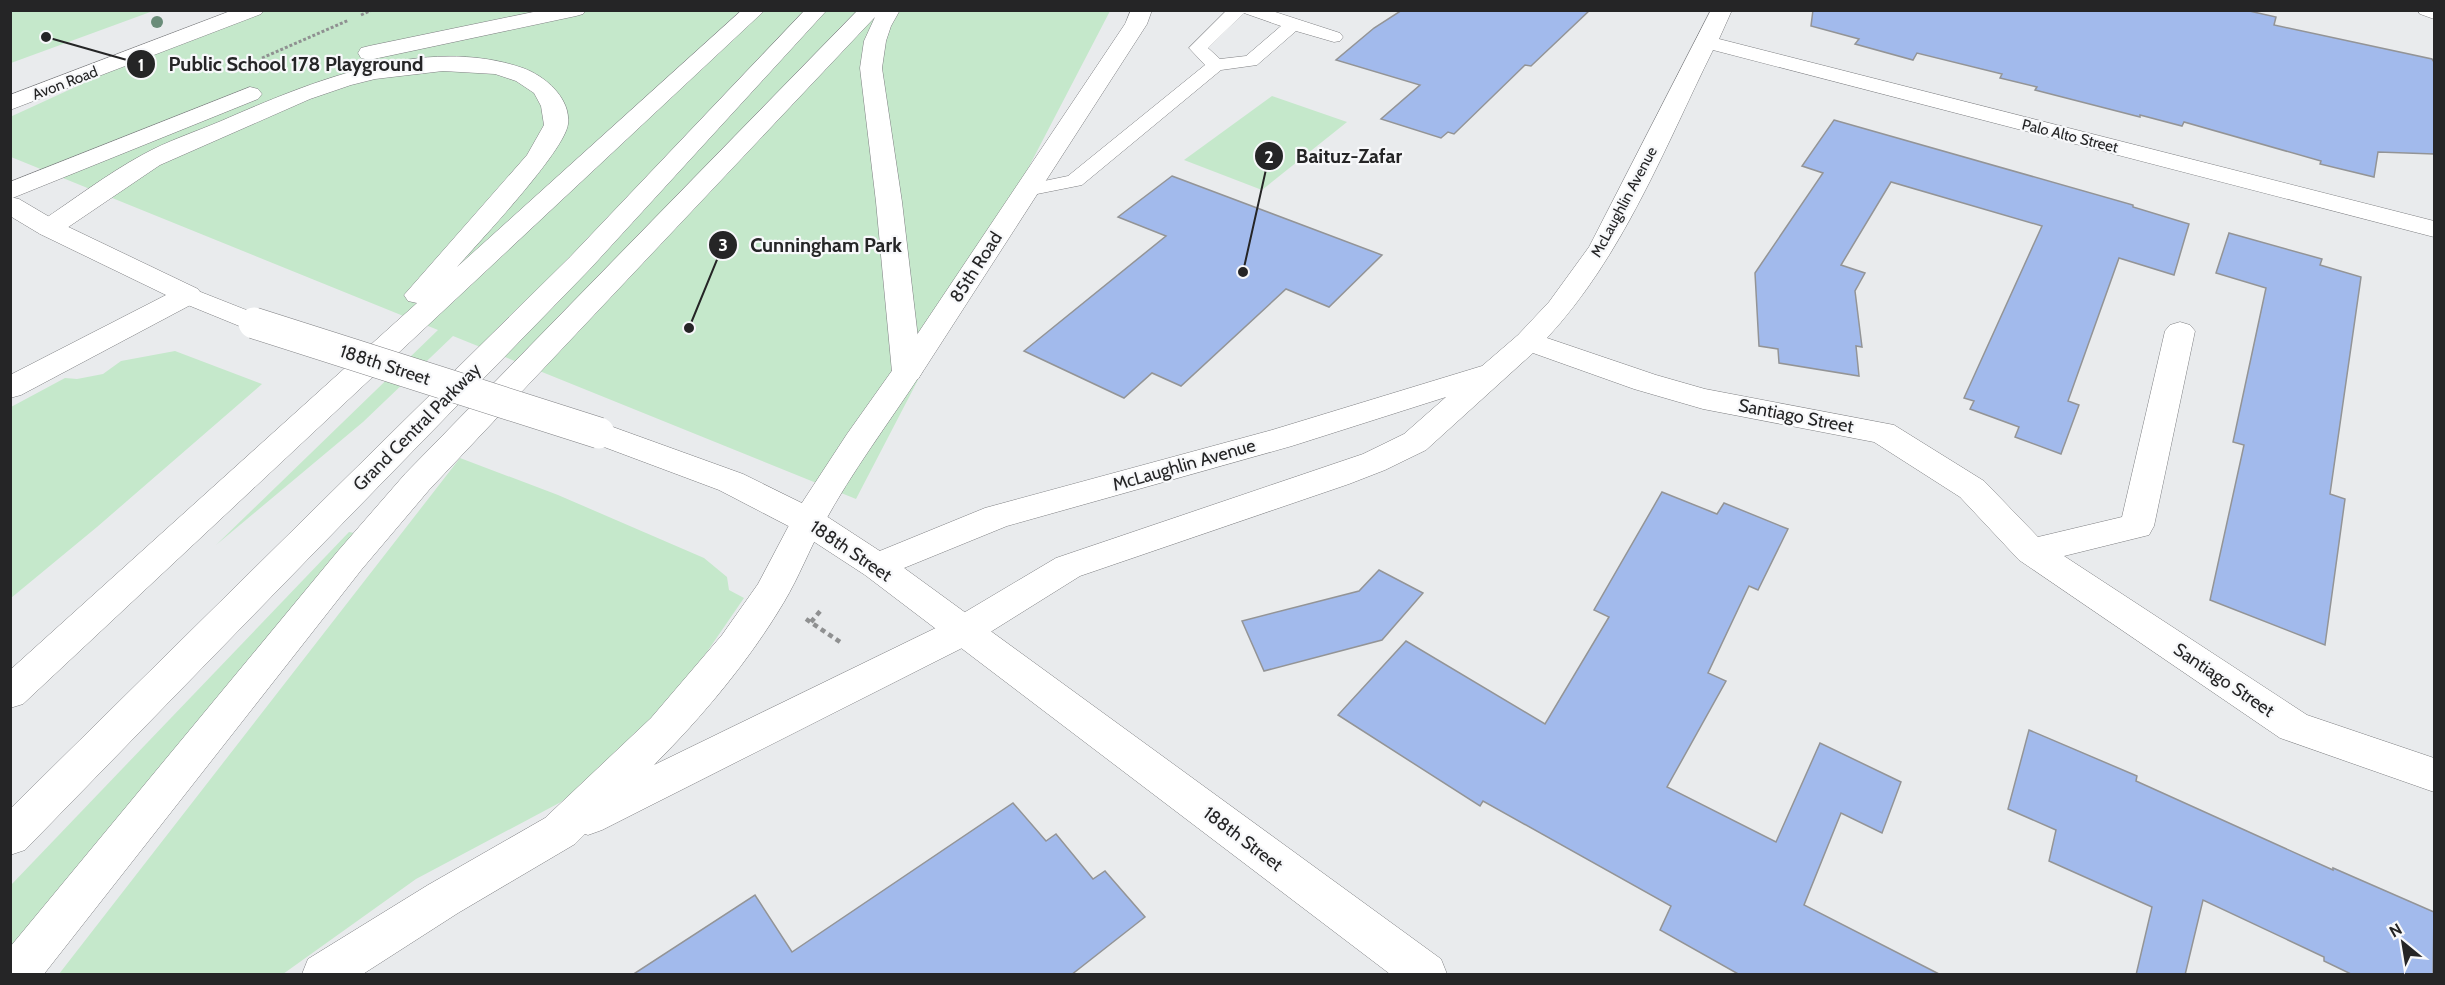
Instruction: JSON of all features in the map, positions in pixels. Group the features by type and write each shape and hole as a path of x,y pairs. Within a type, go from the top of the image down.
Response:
{"main road":[{"name":"Avon Road","path":"10,103 254,10"},
{"path":"10,191 297,75 379,51 576,10"},
{"path":"10,693 755,10"},
{"name":"Grand Central Parkway","path":"10,837 580,263 817,10"},
{"path":"17,975 350,560 417,482 870,10"},
{"path":"890,10 878,33 871,68 889,201 907,372"},
{"name":"85th Road","path":"808,521 1136,24 1142,10"},
{"name":"McLaughlin Avenue","path":"560,831 963,632 1068,567 1288,493 1384,457 1415,442 1528,341 1559,308 1602,248 1722,10"},
{"path":"2427,10 2434,12"},
{"name":"Palo Alto Street","path":"1706,42 2434,229"},
{"path":"49,228 151,160 302,94 343,80 411,67 471,63 498,66 524,76 543,89 553,106 556,125 538,158 304,425"},
{"path":"10,205 49,228 188,295"},
{"path":"10,388 188,295"},
{"name":"188th Street","path":"188,295 254,323 598,433 731,482 808,521 877,566 1425,975"},
{"path":"2031,551 2137,526 2180,331"},
{"name":"Santiago Street","path":"1528,341 1645,382 1702,399 1883,433 1972,489 2031,551 2294,728 2434,775"},
{"name":"McLaughlin Avenue","path":"877,566 997,517 1292,435 1494,372"},
{"path":"324,975 443,899 560,831 665,729 707,680 771,593 808,521"}],"lane":[{"path":"1216,65 1198,48 1237,10"},
{"path":"1250,10 1334,37"},
{"path":"1027,190 1075,181 1216,65 1251,61 1293,24"}],"path":[{"path":"811,623 822,609"},
{"path":"803,617 846,647"}],"green space":[{"path":"11,10 153,10 153,11 11,63"},
{"path":"241,11 1110,11 856,499 453,336 363,422 216,545 438,330 11,157 10,117"},
{"path":"1272,96 1347,122 1262,190 1184,160"},
{"path":"175,351 262,384 11,598 11,407 65,378 77,379 103,374 121,361"},
{"path":"460,458 558,495 704,558 727,577 729,590 744,598 656,726 561,802 416,879 283,974 59,974"},
{"path":"349,532 359,534 11,962 11,885"}],"building":[{"path":"1402,10 1590,10 1531,66 1525,65 1454,134 1448,132 1441,138 1381,119 1420,85 1336,60 1374,28"},
{"path":"1813,10 2245,10 2276,17 2274,25 2432,59 2434,62 2434,154 2378,152 2374,177 2320,164 2321,161 2184,122 2182,126 2140,115 2140,117 2035,90 2037,87 2000,78 2002,74 1917,53 1913,60 1855,44 1859,39 1811,26"},
{"path":"1834,120 2133,205 2133,207 2189,224 2174,275 2119,258 2068,401 2079,405 2061,454 2015,437 2019,427 1970,409 1974,401 1964,398 2042,226 1891,182 1841,265 1865,273 1855,291 1862,347 1856,346 1859,376 1779,363 1778,349 1759,346 1755,273 1823,173 1802,166"},
{"path":"1172,176 1382,255 1329,307 1286,289 1181,386 1152,373 1124,398 1024,351 1166,236 1118,217"},
{"path":"2229,233 2322,259 2320,265 2361,277 2330,494 2345,499 2325,645 2210,600 2244,445 2233,442 2266,288 2216,273"},
{"path":"1662,492 1717,514 1724,503 1788,529 1758,590 1749,586 1708,673 1726,681 1667,787 1776,842 1820,743 1901,782 1882,833 1841,813 1804,905 1941,975 1740,975 1660,930 1671,906 1483,801 1480,806 1338,715 1406,641 1545,724 1609,617 1594,610"},
{"path":"1379,570 1423,593 1382,640 1264,671 1242,621 1359,591"},
{"path":"2029,730 2137,776 2136,781 2333,870 2333,868 2434,912 2433,975 2353,975 2324,961 2324,957 2203,900 2185,975 2136,975 2152,907 2049,861 2056,830 2008,809"},
{"path":"1013,803 1046,841 1056,834 1093,879 1105,871 1145,917 1071,975 632,975 755,895 792,952"}],"place":[{"name":"Public School 178 Playground","path":"46,37"},
{"name":"Baituz-Zafar","path":"1243,272"},
{"name":"Cunningham Park","path":"689,328"}]}
